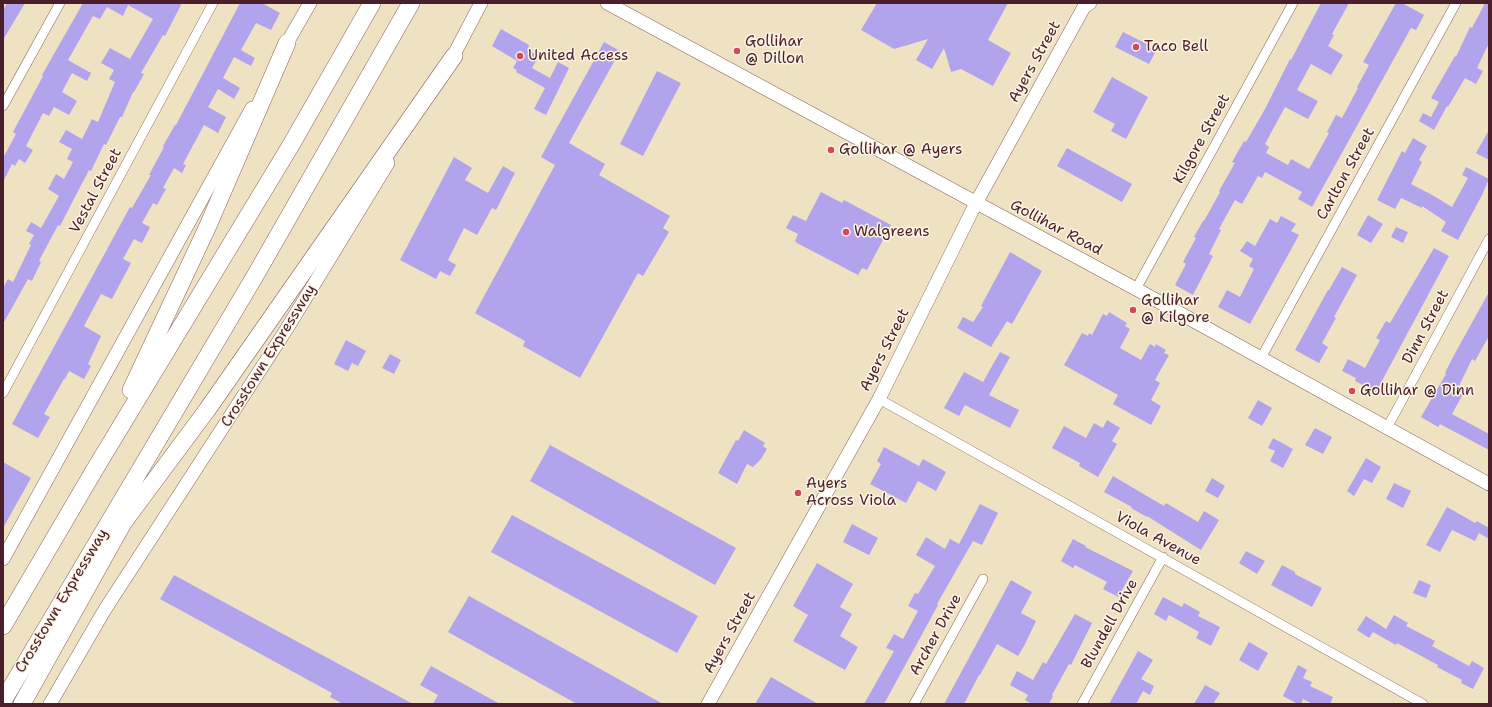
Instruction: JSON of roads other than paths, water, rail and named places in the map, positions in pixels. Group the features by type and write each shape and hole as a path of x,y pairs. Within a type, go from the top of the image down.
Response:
{"highway":[{"path":"3,626 95,468 291,145 372,3"},
{"name":"Crosstown Expressway","path":"3,701 255,276 411,3"},
{"path":"95,468 207,228 287,43"},
{"path":"124,523 207,410 454,56"},
{"path":"22,704 124,523 255,276"}],"main road":[{"path":"3,559 310,3"},
{"name":"Gollihar Road","path":"613,4 976,204 1136,289 1489,484"},
{"name":"Ayers Street","path":"708,704 879,399 976,204 1086,4"},
{"name":"Crosstown Expressway","path":"50,704 104,611 286,330 454,56 477,6"}],"street":[{"path":"3,106 60,3"},
{"name":"Vestal Street","path":"3,392 213,3"},
{"name":"Kilgore Street","path":"1136,289 1293,3"},
{"name":"Carlton Street","path":"1261,358 1456,3"},
{"name":"Dinn Street","path":"1387,428 1489,240"},
{"name":"Viola Avenue","path":"879,399 1163,557 1413,702 1423,704"},
{"name":"Blundell Drive","path":"1082,704 1163,557"},
{"name":"Archer Drive","path":"914,704 983,579"}],"place":[{"name":"Taco Bell","path":"1136,47"},
{"name":"Gollihar @ Dillon","path":"737,51"},
{"name":"United Access","path":"520,56"},
{"name":"Gollihar @ Ayers","path":"831,150"},
{"name":"Walgreens","path":"846,232"},
{"name":"Gollihar @ Kilgore","path":"1133,310"},
{"name":"Gollihar @ Dinn","path":"1352,391"},
{"name":"Ayers Across Viola","path":"798,493"}]}
